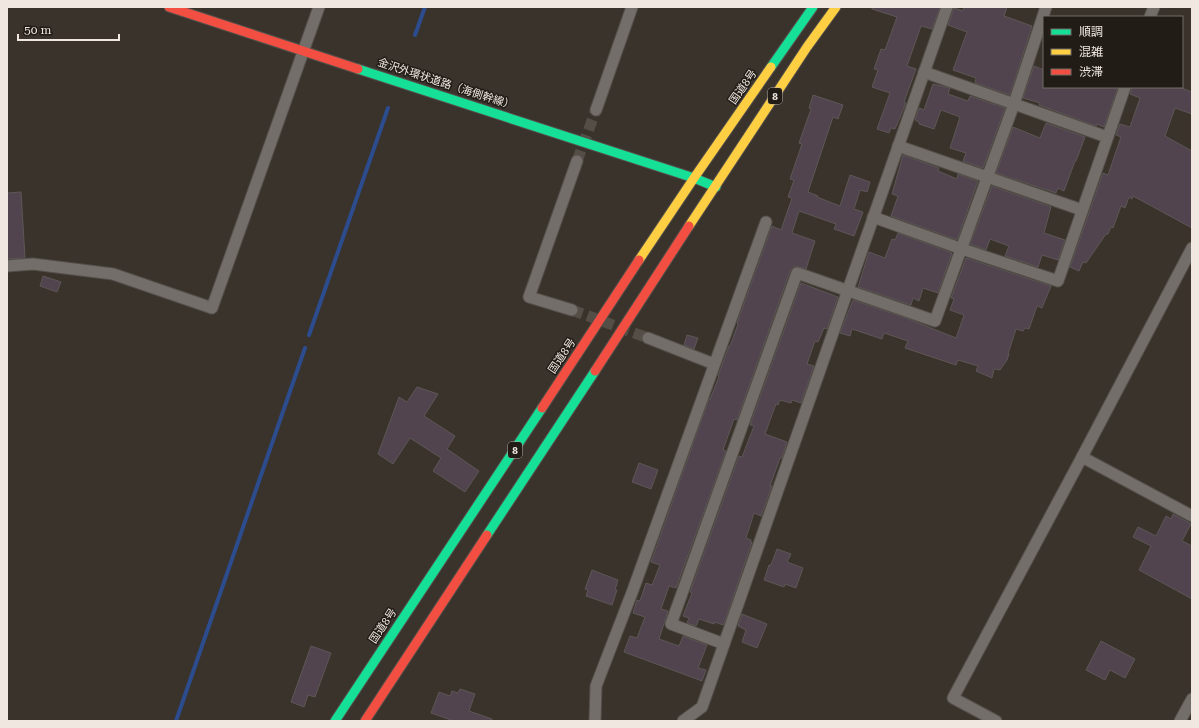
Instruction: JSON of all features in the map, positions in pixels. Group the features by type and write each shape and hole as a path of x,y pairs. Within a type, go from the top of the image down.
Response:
{"main road":[{"name":"金沢外環状道路（海側幹線）","path":"169,7 694,178 716,187"},
{"name":"国道8号","path":"335,721 694,178 813,7"},
{"name":"8","path":"365,721 807,47 836,7"}],"street":[{"path":"7,266 33,264 113,274 212,308 319,7"},
{"path":"596,110 632,7"},
{"path":"683,721 702,707 947,7"},
{"path":"724,644 671,624 797,273 935,321 1041,34 1043,23"},
{"path":"924,72 1107,137"},
{"path":"873,217 1058,281 1125,88"},
{"path":"898,146 1082,210"},
{"path":"572,310 529,298 577,161"},
{"path":"595,721 596,686 633,590 766,222"},
{"path":"996,721 953,698 1082,458 1192,248"},
{"path":"648,338 714,364"},
{"path":"1082,458 1192,516"},
{"path":"1180,721 1192,699"}],"building":[{"path":"872,7 940,7 932,29 921,26 907,66 916,69 904,102 906,103 895,129 891,128 889,133 877,129 890,93 872,87 878,70 874,69 881,49 885,50 897,17 872,9"},
{"path":"964,7 1007,7 1004,16 1032,26 1010,95 975,83 976,78 953,70 967,32 948,25 954,8 963,11"},
{"path":"1034,66 1043,70 1043,88 1118,88 1104,127 1097,124 1096,126 1039,105 1040,103 1023,98"},
{"path":"933,84 950,88 948,94 968,101 970,96 1005,108 983,168 963,161 966,153 950,148 960,117 941,110 934,129 919,124 919,122 915,120 919,108 924,110"},
{"path":"1132,88 1182,88 1192,92 1192,114 1175,108 1165,136 1192,151 1192,228 1133,196 1132,199 1129,197 1125,208 1121,206 1113,228 1111,227 1108,234 1106,234 1086,263 1083,262 1079,271 1070,267 1103,173 1108,175 1121,137 1116,135 1120,124 1130,127 1140,98 1130,94"},
{"path":"813,95 843,105 838,119 833,117 808,192 840,206 850,175 870,182 867,192 860,190 854,209 863,212 854,236 834,229 836,224 799,211 792,233 815,241 806,269 796,266 790,271 737,420 734,419 723,450 726,451 676,588 669,586 661,609 668,611 659,639 679,646 683,636 707,645 698,668 706,670 702,681 624,652 630,636 637,638 645,617 633,613 637,600 640,601 646,583 652,585 660,565 651,562 709,399 719,377 718,376 738,324 737,323 772,226 781,230 792,198 788,197 794,180 790,179 802,144 799,143 811,109 809,108"},
{"path":"1046,123 1085,137 1064,191 1058,188 1056,193 996,173 1013,127 1040,138"},
{"path":"903,155 939,168 938,171 957,179 958,174 978,181 957,240 891,216 898,196 892,194"},
{"path":"992,186 1051,207 1044,233 1065,240 1058,260 1042,255 1038,267 1005,256 1009,246 990,239 986,250 970,244"},
{"path":"21,192 25,258 7,259 7,193"},
{"path":"898,233 952,253 938,293 923,288 919,301 913,298 911,305 858,287 869,252 885,258 892,239 895,240"},
{"path":"966,258 1051,286 1042,308 1037,306 1029,329 1025,328 1023,331 1016,329 1007,360 1000,370 994,369 992,378 976,371 978,366 958,360 956,365 905,348 908,341 884,333 882,339 852,329 850,336 840,333 853,300 906,318 956,338 964,315 950,310 954,299 951,298"},
{"path":"43,276 61,282 57,292 40,286"},
{"path":"801,283 838,297 827,329 824,328 818,342 815,341 807,364 814,366 801,403 792,400 791,403 780,400 778,405 776,404 765,434 787,442 770,486 772,486 761,516 754,513 746,538 752,542 725,621 723,625 715,622 714,624 699,619 696,626 687,623 689,618 683,616 692,593 690,592 739,456 742,457 754,426 750,425"},
{"path":"687,335 698,338 694,349 684,345"},
{"path":"417,387 438,394 424,416 455,436 447,449 479,471 465,492 433,471 441,458 410,438 393,464 378,454 399,397 407,402"},
{"path":"639,463 658,470 651,489 632,482"},
{"path":"1173,514 1191,524 1182,541 1192,546 1192,599 1139,570 1151,546 1133,537 1138,527 1156,536 1166,516 1171,519"},
{"path":"777,549 791,554 787,562 803,568 796,588 785,584 784,587 764,580"},
{"path":"592,570 618,580 615,590 617,590 612,605 586,596 588,590 585,589"},
{"path":"742,614 767,624 757,648 742,642 746,630 738,626"},
{"path":"1101,641 1135,659 1125,678 1110,670 1105,680 1086,670"},
{"path":"311,646 331,653 315,697 308,695 304,707 291,702"},
{"path":"460,689 475,694 469,711 492,719 492,721 454,721 431,713 439,692 450,696 452,691 458,693"}],"waterway":[{"path":"415,35 425,7"},
{"path":"309,335 388,108"},
{"path":"176,721 305,348"}],"tunnel":[{"path":"577,161 596,110"},
{"path":"572,310 648,338"}],"traffic: fast":[{"path":"771,67 813,7"},
{"path":"358,69 694,178 716,187"},
{"path":"487,535 595,371"},
{"path":"335,721 542,408"}],"traffic: slow":[{"path":"689,226 807,47 836,7"},
{"path":"639,260 771,67"}],"traffic: jam":[{"path":"169,7 358,69"},
{"path":"595,371 689,226"},
{"path":"542,408 639,260"},
{"path":"365,721 487,535"}]}
